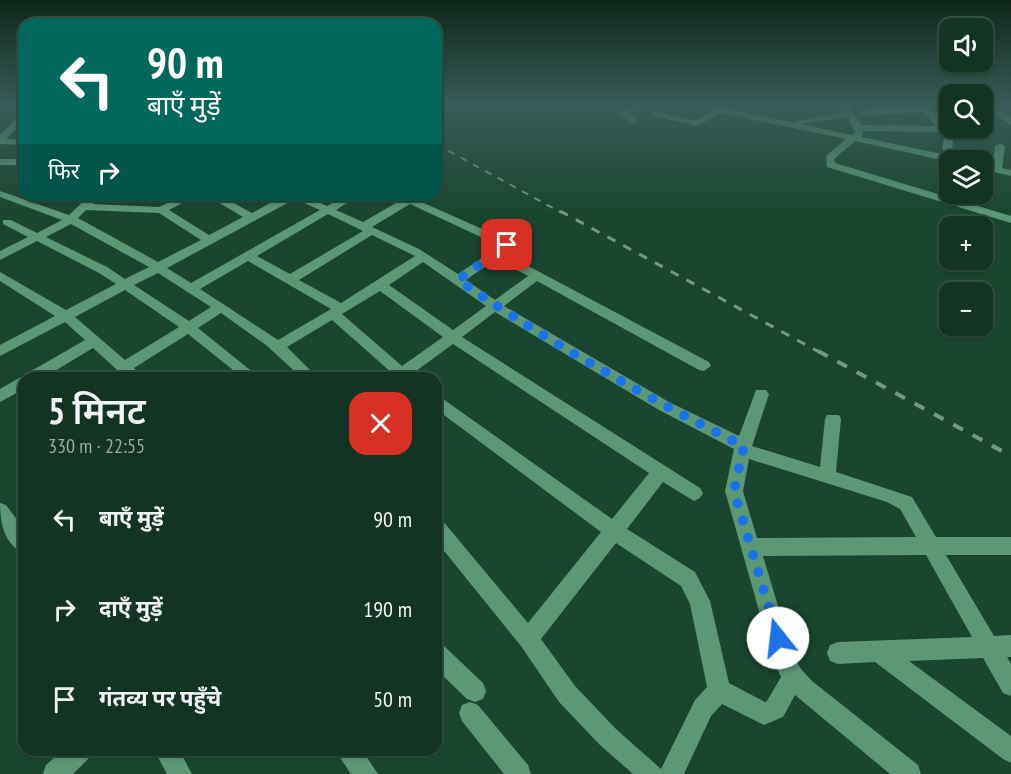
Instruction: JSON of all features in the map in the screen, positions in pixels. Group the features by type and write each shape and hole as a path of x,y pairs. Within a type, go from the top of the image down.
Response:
{"street":[{"path":"1,140 18,142"},
{"path":"850,140 829,158 830,165 1011,220"},
{"path":"883,140 939,156"},
{"path":"0,154 18,143"},
{"path":"997,169 1000,146"},
{"path":"0,162 18,162"},
{"path":"993,168 1011,172"},
{"path":"0,194 18,198"},
{"path":"28,201 102,232 159,267 279,346 305,372"},
{"path":"0,256 70,220 90,201"},
{"path":"84,207 161,210 180,201"},
{"path":"222,201 251,217"},
{"path":"0,351 283,201"},
{"path":"308,201 369,228 423,256 495,306 664,406 743,448 900,499 909,508 1011,684"},
{"path":"192,288 344,201"},
{"path":"290,280 407,201"},
{"path":"421,201 507,245"},
{"path":"161,210 209,240"},
{"path":"7,222 126,284 188,327 245,372"},
{"path":"458,280 521,236"},
{"path":"496,254 704,366"},
{"path":"249,256 337,312 397,372"},
{"path":"279,346 337,312 423,256"},
{"path":"0,276 65,317 128,372"},
{"path":"408,372 536,276"},
{"path":"380,285 452,337 694,493"},
{"path":"123,368 221,307"},
{"path":"41,372 93,342"},
{"path":"0,396 18,386"},
{"path":"761,394 743,448 734,491 784,660 793,677 909,774"},
{"path":"442,404 614,531 676,570 696,590 718,690"},
{"path":"827,477 833,419"},
{"path":"528,639 660,473"},
{"path":"0,511 18,536"},
{"path":"442,533 528,639 567,694 608,737 651,774"},
{"path":"752,547 1011,546"},
{"path":"838,652 1011,646"},
{"path":"878,651 1011,751"},
{"path":"442,662 472,702 519,774"},
{"path":"718,690 764,714 775,709 793,677"},
{"path":"671,774 703,708 718,690"},
{"path":"55,774 74,756"},
{"path":"170,756 180,774"},
{"path":"352,756 366,774"}],"railway":[{"path":"442,147 562,213"},
{"path":"560,211 821,353"},
{"path":"818,351 1011,456"}],"route":[{"path":"507,245 458,280 495,306 664,406 744,446 735,477 734,491 778,638"}]}
